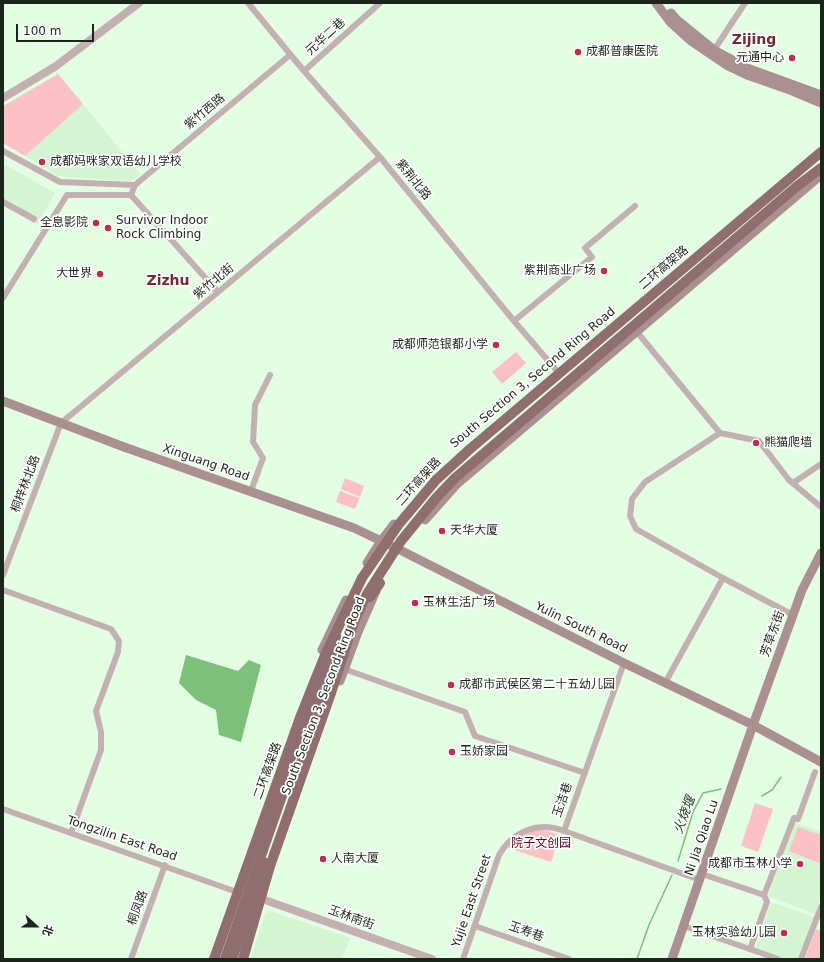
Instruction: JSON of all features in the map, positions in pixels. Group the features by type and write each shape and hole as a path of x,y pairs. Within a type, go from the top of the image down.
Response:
{"highway":[{"name":"二环高架路","path":"214,959 325,655 362,578 399,524 436,480 470,449 821,153"},
{"name":"二环高架路","path":"245,957 270,866 354,622 367,594 401,541 436,498 455,478 796,187 821,168"},
{"path":"219,959 327,658 353,594 374,552"},
{"path":"238,959 329,690 356,622 380,583"},
{"path":"232,959 260,870 347,610"},
{"path":"225,959 260,870 329,680 354,622"}],"main road":[{"path":"656,3 671,22 691,41 728,66 747,75 821,103"},
{"path":"663,3 676,19 714,50 747,68 821,95"},
{"name":"South Section 3, Second Ring Road","path":"209,959 263,815 318,660 329,635 362,572 381,541 406,509 446,467 821,153"},
{"name":"South Section 3, Second Ring Road","path":"245,957 262,899 358,632 380,583 400,550 431,512 457,484 821,175"},
{"name":"Xinguang Road","path":"3,401 124,447 354,528 400,550"},
{"name":"Yulin South Road","path":"400,550 624,663 753,725 821,762"},
{"name":"芳草东街","path":"753,725 802,590 821,553"},
{"name":"Ni Jia Qiao Lu","path":"672,959 753,725"},
{"path":"263,815 281,784"},
{"path":"223,920 223,948"}],"street":[{"path":"3,98 56,66 140,3"},
{"name":"紫荆北路","path":"248,3 304,71 380,157 514,322 558,372"},
{"name":"元华二巷","path":"304,71 380,3"},
{"path":"714,50 745,3"},
{"name":"紫竹西路","path":"135,185 290,54"},
{"path":"3,152 60,182 135,185 131,195"},
{"name":"紫竹北街","path":"61,423 380,157"},
{"path":"60,182 67,195"},
{"path":"67,195 131,195 218,292"},
{"path":"3,298 67,195"},
{"path":"3,202 34,220"},
{"path":"514,322 592,257 585,248 636,206"},
{"path":"637,332 720,434 759,441 788,480 821,507"},
{"path":"251,491 263,458 253,442 255,405 270,375"},
{"name":"桐梓林北路","path":"3,575 61,423"},
{"path":"720,434 645,482 632,499 630,516 636,529 793,615"},
{"path":"793,483 821,464"},
{"path":"665,683 723,578"},
{"path":"3,590 111,629 119,641 118,652 96,711 101,732 100,750 71,833"},
{"name":"玉洁巷","path":"624,663 564,831 701,877 764,895"},
{"path":"344,669 465,712 475,736 585,773"},
{"path":"750,949 767,902 764,895 794,818 798,820 815,772"},
{"name":"Tongzilin East Road","path":"3,809 165,865 234,891"},
{"name":"Yujie East Street","path":"463,959 499,855 503,848 521,833 530,829 547,826 564,831"},
{"name":"桐凤路","path":"131,959 165,865"},
{"name":"玉林南街","path":"262,899 432,959"},
{"path":"801,959 821,907"},
{"name":"玉寿巷","path":"475,926 570,959"},
{"path":"684,926 778,959"}],"shaded area":[{"path":"83,104 140,174 135,179 129,181 56,175 25,156"},
{"path":"3,164 55,193 37,225 3,205"},
{"path":"186,655 238,671 249,660 261,665 241,742 219,735 216,710 196,700 179,683"},
{"name":"成都市玉林小学","path":"794,822 821,832 821,896 815,914 768,896"},
{"name":"玉林实验幼儿园","path":"771,902 814,917 799,959 784,959 755,949"},
{"path":"270,911 350,938 342,959 250,959 265,915"}],"green space":[{"path":"58,74 83,104 25,156 3,143 3,106"},
{"path":"516,352 526,363 502,384 492,372"},
{"path":"345,478 364,486 360,497 341,489"},
{"path":"340,491 360,498 355,509 336,502"},
{"path":"755,803 773,809 758,852 741,846"},
{"path":"798,827 821,835 821,857 819,863 789,851"},
{"name":"院子文创园","path":"536,829 549,831 573,841 571,849 557,845 551,862 508,848 520,836"},
{"path":"816,929 821,931 821,959 805,959"}],"waterway":[{"name":"火烧堰","path":"762,796 772,790 781,777"},
{"name":"火烧堰","path":"678,861 693,812 703,793 721,789"},
{"name":"火烧堰","path":"637,959 649,925 672,875"}],"place":[{"name":"成都普康医院","path":"578,52"},
{"name":"元通中心","path":"792,58"},
{"name":"成都妈咪家双语幼儿学校","path":"42,162"},
{"name":"全息影院","path":"96,223"},
{"name":"Survivor Indoor Rock Climbing","path":"108,228"},
{"name":"紫荆商业广场","path":"604,271"},
{"name":"大世界","path":"100,274"},
{"name":"成都师范银都小学","path":"496,345"},
{"name":"熊猫爬墙","path":"756,443"},
{"name":"天华大厦","path":"442,531"},
{"name":"玉林生活广场","path":"415,603"},
{"name":"成都市武侯区第二十五幼儿园","path":"451,685"},
{"name":"玉娇家园","path":"452,752"},
{"name":"人南大厦","path":"323,859"},
{"name":"成都市玉林小学","path":"800,864"},
{"name":"玉林实验幼儿园","path":"784,933"}],"district":[{"name":"Zijing","path":"754,40"},
{"name":"Zizhu","path":"168,281"}]}
